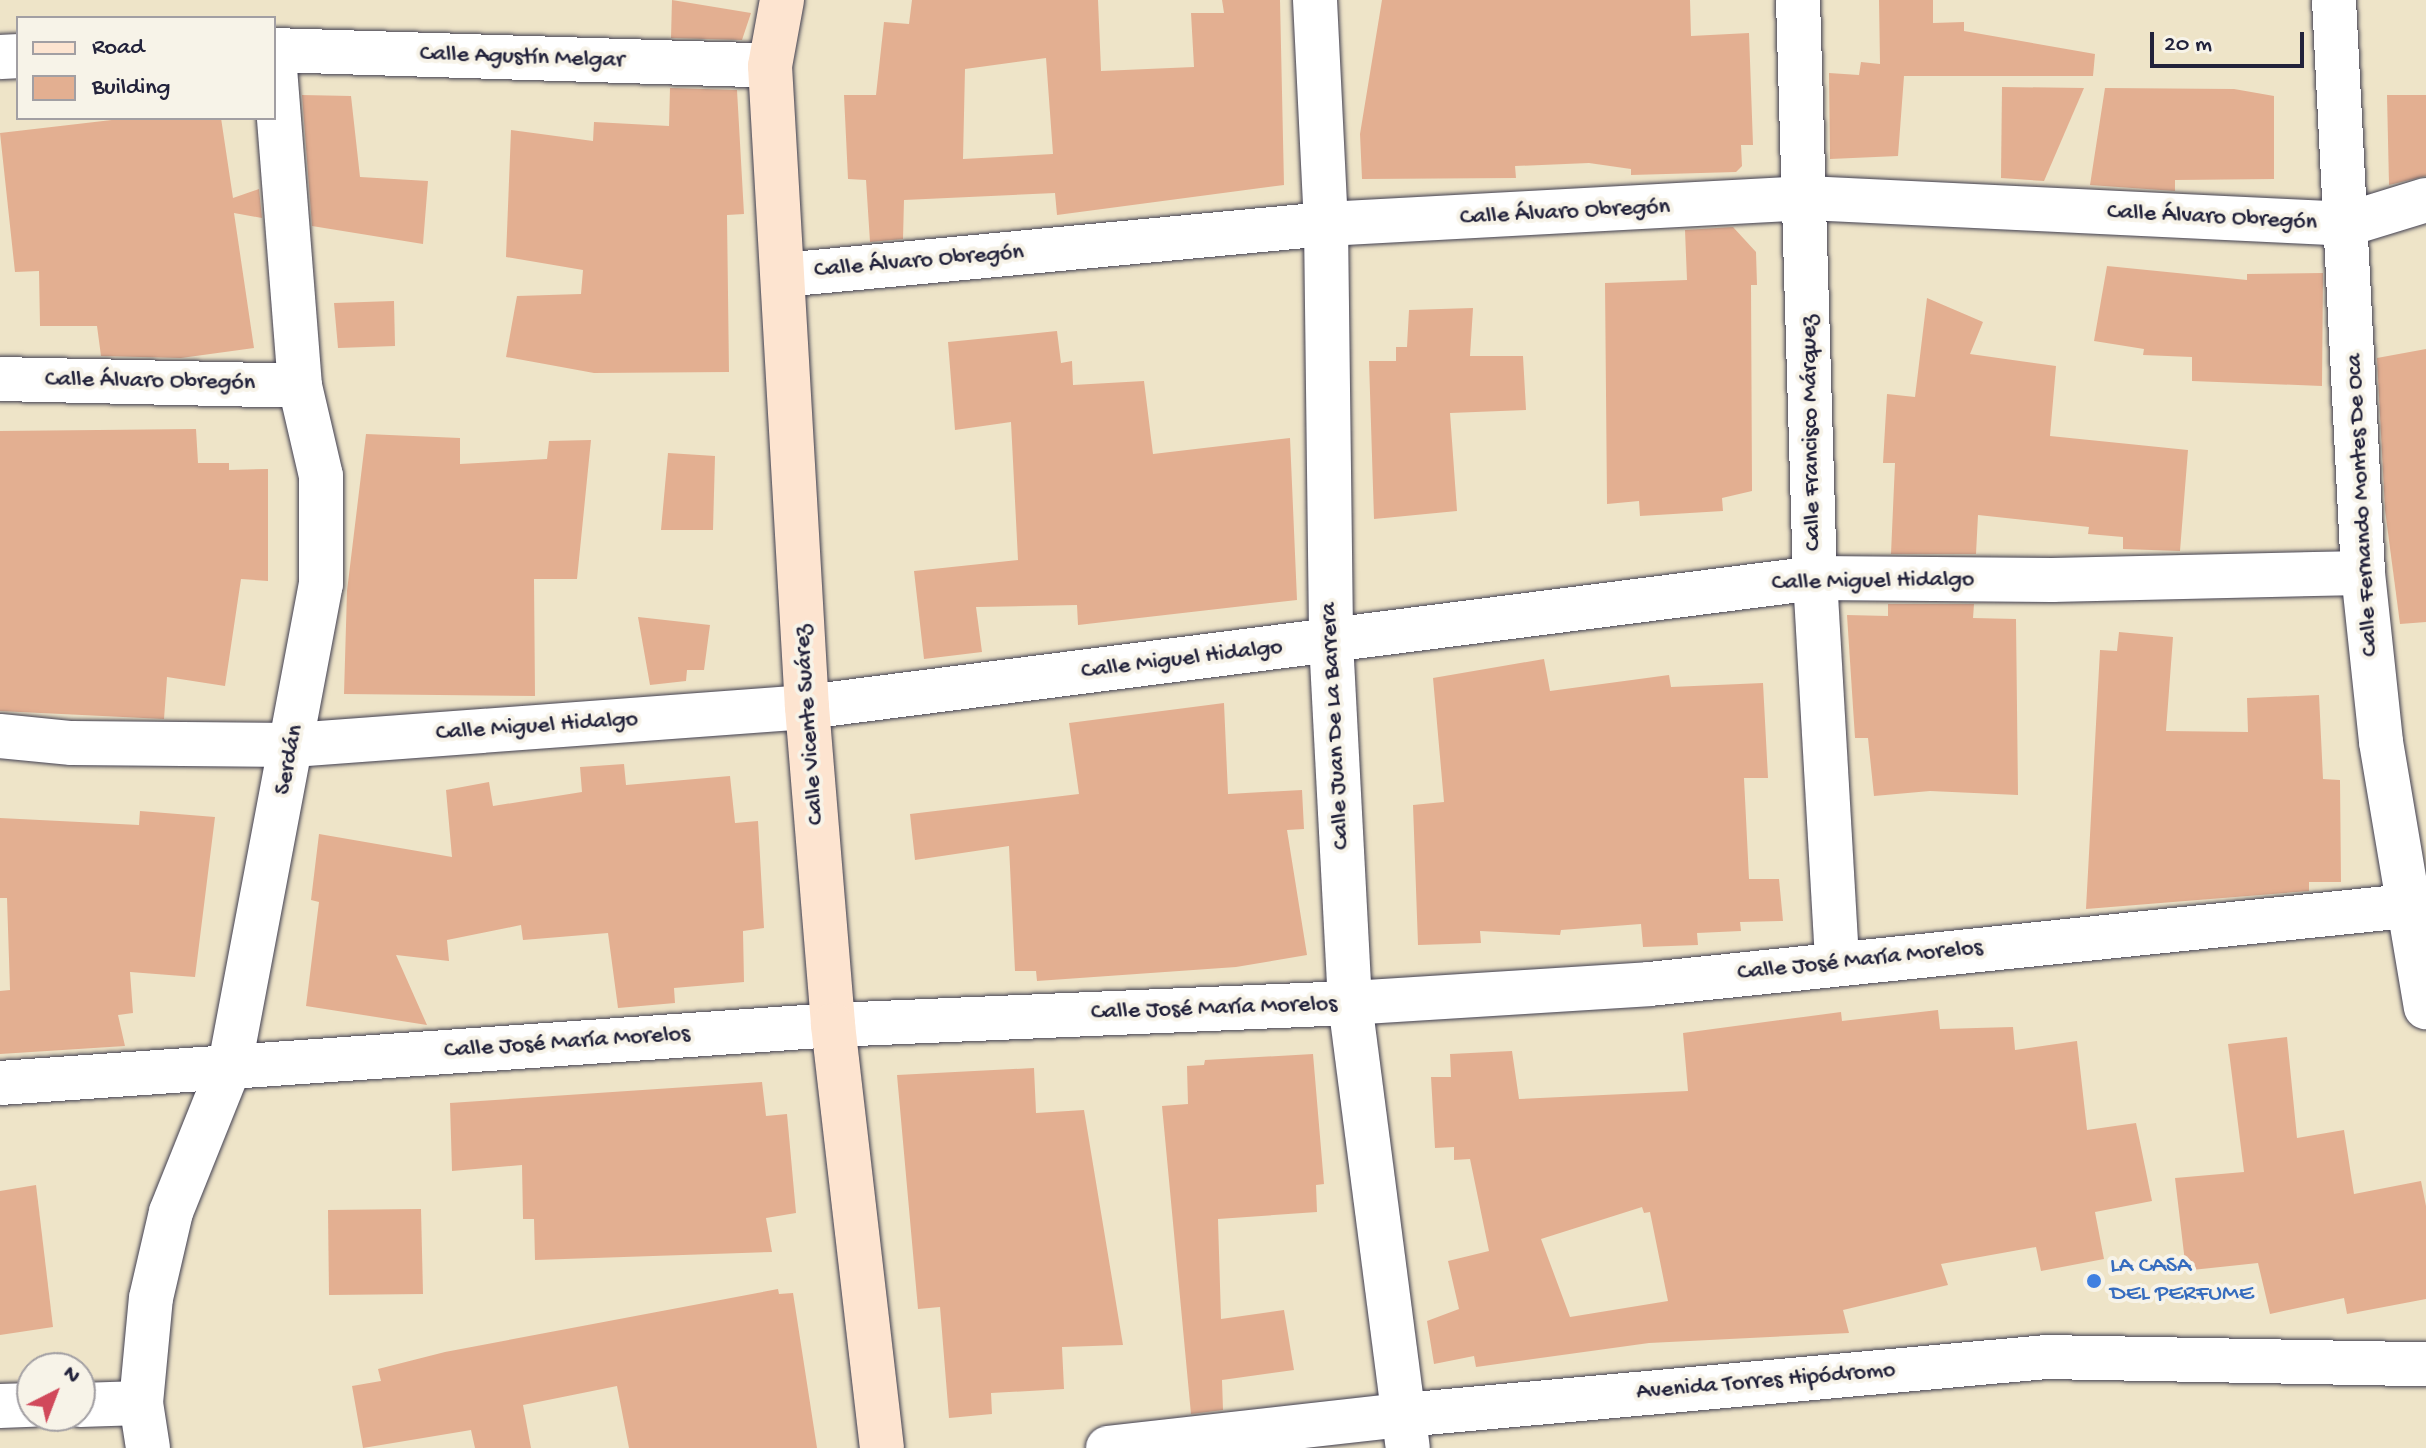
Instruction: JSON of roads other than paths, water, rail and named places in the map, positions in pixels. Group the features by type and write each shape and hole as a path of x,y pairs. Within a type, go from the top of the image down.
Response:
{"street":[{"name":"Calle Vicente Suárez","path":"782,0 770,66 807,707 833,1025 882,1448"},
{"name":"Calle Juan De La Barrera","path":"1315,0 1326,224 1331,641 1350,1003 1406,1431"},
{"name":"Calle Francisco Márquez","path":"1798,0 1807,198 1815,578 1837,961"},
{"name":"Calle Fernando Montes De Oca","path":"2334,0 2338,142 2348,224 2363,573 2381,742 2418,906 2426,1007"},
{"name":"Calle Agustín Melgar","path":"276,50 770,66"},
{"name":"Serdán","path":"148,1448 141,1403 151,1298 171,1212 230,1065 293,745 321,584 321,476 300,386 276,84"},
{"name":"Calle Álvaro Obregón","path":"783,275 1326,224 1807,198 2348,224 2426,200"},
{"name":"Calle Álvaro Obregón","path":"0,379 300,386"},
{"name":"Calle Miguel Hidalgo","path":"0,736 72,743 293,745 807,707 1815,578 2052,580 2363,573"},
{"name":"Calle José María Morelos","path":"0,1083 833,1025 1350,1003 1649,984 1837,961 2418,906"},
{"name":"Avenida Torres Hipódromo","path":"1108,1448 1406,1431 2046,1357 2426,1364"},
{"path":"96,1404 141,1403"}],"place":[{"name":"LA CASA DEL PERFUME","path":"2094,1281"}]}
